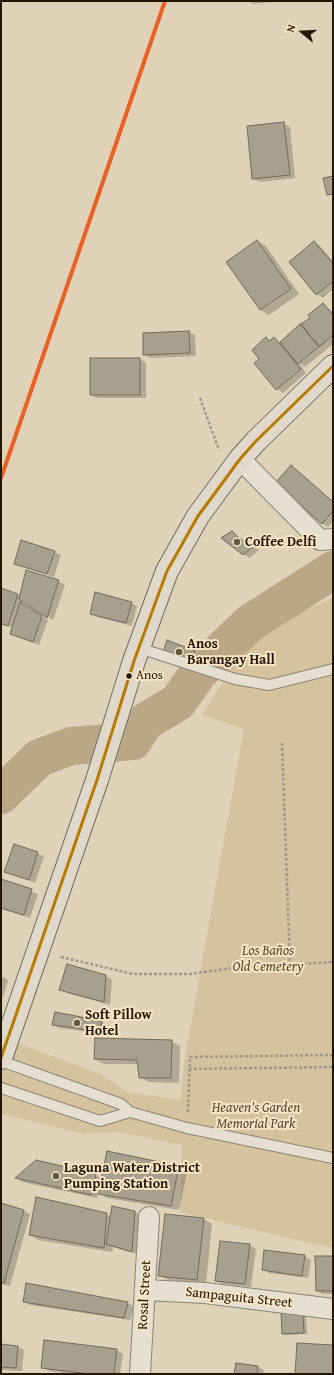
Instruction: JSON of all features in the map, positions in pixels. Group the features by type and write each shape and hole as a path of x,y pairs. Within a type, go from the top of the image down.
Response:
{"main road":[{"path":"1,1058 97,780 123,694 167,571 198,516 240,459 256,441 333,366"}],"street":[{"path":"240,459 320,540 333,539"},
{"name":"Rosal Street","path":"140,1374 149,1216"},
{"name":"Sampaguita Street","path":"145,1290 205,1293 333,1309"}],"lane":[{"path":"139,648 235,679 269,685 333,669"},
{"path":"1,1061 121,1104 130,1112 187,1128 333,1158"},
{"path":"1,1088 100,1121 130,1112"}],"path":[{"path":"200,398 219,451"},
{"path":"282,743 290,964"},
{"path":"61,957 132,974 190,974 233,968 333,962"},
{"path":"187,1128 190,1058 333,1055"},
{"path":"189,1069 333,1067"}],"green space":[{"path":"333,598 333,1247 318,1245 180,1212 182,1145 119,1132 84,1134 1,1114 1,1058 7,1039 100,1074 127,1092 180,1100 185,1057 244,729 202,715 255,632"}],"building":[{"path":"284,122 290,175 252,179 247,126"},
{"path":"333,176 333,194 327,195 323,178"},
{"path":"257,240 291,289 260,310 226,262"},
{"path":"314,241 333,264 333,281 316,295 289,262"},
{"path":"323,303 333,315 333,335 319,347 301,324 310,318 308,315"},
{"path":"300,324 319,346 298,364 280,342"},
{"path":"189,331 190,353 143,355 143,333"},
{"path":"266,337 269,341 274,337 301,369 276,390 254,363 259,359 252,350"},
{"path":"90,358 140,358 140,395 90,395"},
{"path":"291,465 333,502 333,511 322,524 275,483"},
{"name":"Coffee Delfi","path":"232,531 240,539 254,546 243,555 221,538"},
{"path":"21,540 55,551 47,574 14,564"},
{"path":"26,570 59,580 47,618 19,599"},
{"path":"1,588 18,594 8,626 1,624"},
{"path":"95,592 132,602 126,623 90,614"},
{"path":"20,602 42,616 33,642 10,634"},
{"name":"Anos Barangay Hall","path":"167,640 195,651 191,663 163,653"},
{"path":"14,844 38,852 29,880 4,872"},
{"path":"1,879 32,889 24,915 1,908"},
{"path":"67,964 106,975 104,1002 59,990"},
{"name":"Soft Pillow Hotel","path":"55,1012 102,1021 99,1034 76,1028 52,1025"},
{"path":"95,1038 172,1040 171,1078 139,1078 137,1060 94,1059"},
{"path":"107,1151 179,1166 171,1206 98,1194"},
{"name":"Laguna Water District Pumping Station","path":"36,1160 96,1174 91,1195 15,1178"},
{"path":"36,1197 107,1213 104,1248 29,1235"},
{"path":"1,1203 24,1210 4,1283 1,1282"},
{"path":"112,1206 135,1211 132,1252 106,1244"},
{"path":"165,1214 204,1218 197,1280 158,1276"},
{"path":"220,1241 250,1244 245,1284 215,1281"},
{"path":"264,1250 305,1255 302,1276 262,1270"},
{"path":"315,1256 333,1256 333,1291 316,1291"},
{"path":"26,1283 128,1302 124,1318 23,1302"},
{"path":"281,1312 303,1312 304,1333 282,1334"},
{"path":"44,1340 117,1349 114,1374 90,1374 41,1368"},
{"path":"297,1343 333,1345 333,1374 295,1374"},
{"path":"1,1344 18,1346 16,1368 1,1367"},
{"path":"236,1363 258,1366 257,1374 234,1374"}],"waterway":[{"path":"1,795 39,758 71,746 133,741 145,722 178,702 199,672 250,623 333,570"}],"transit line":[{"path":"1,478 165,1"},
{"path":"1,1058 97,780 134,661 167,571 198,516 240,459 256,441 333,366"}],"place":[{"name":"Coffee Delfi","path":"237,542"},
{"name":"Anos Barangay Hall","path":"179,652"},
{"name":"Anos","path":"129,676"},
{"name":"Soft Pillow Hotel","path":"77,1023"},
{"name":"Laguna Water District Pumping Station","path":"56,1176"}],"park label":[{"name":"Los Baños Old Cemetery","path":"268,960"},
{"name":"Heaven's Garden Memorial Park","path":"256,1116"}]}
